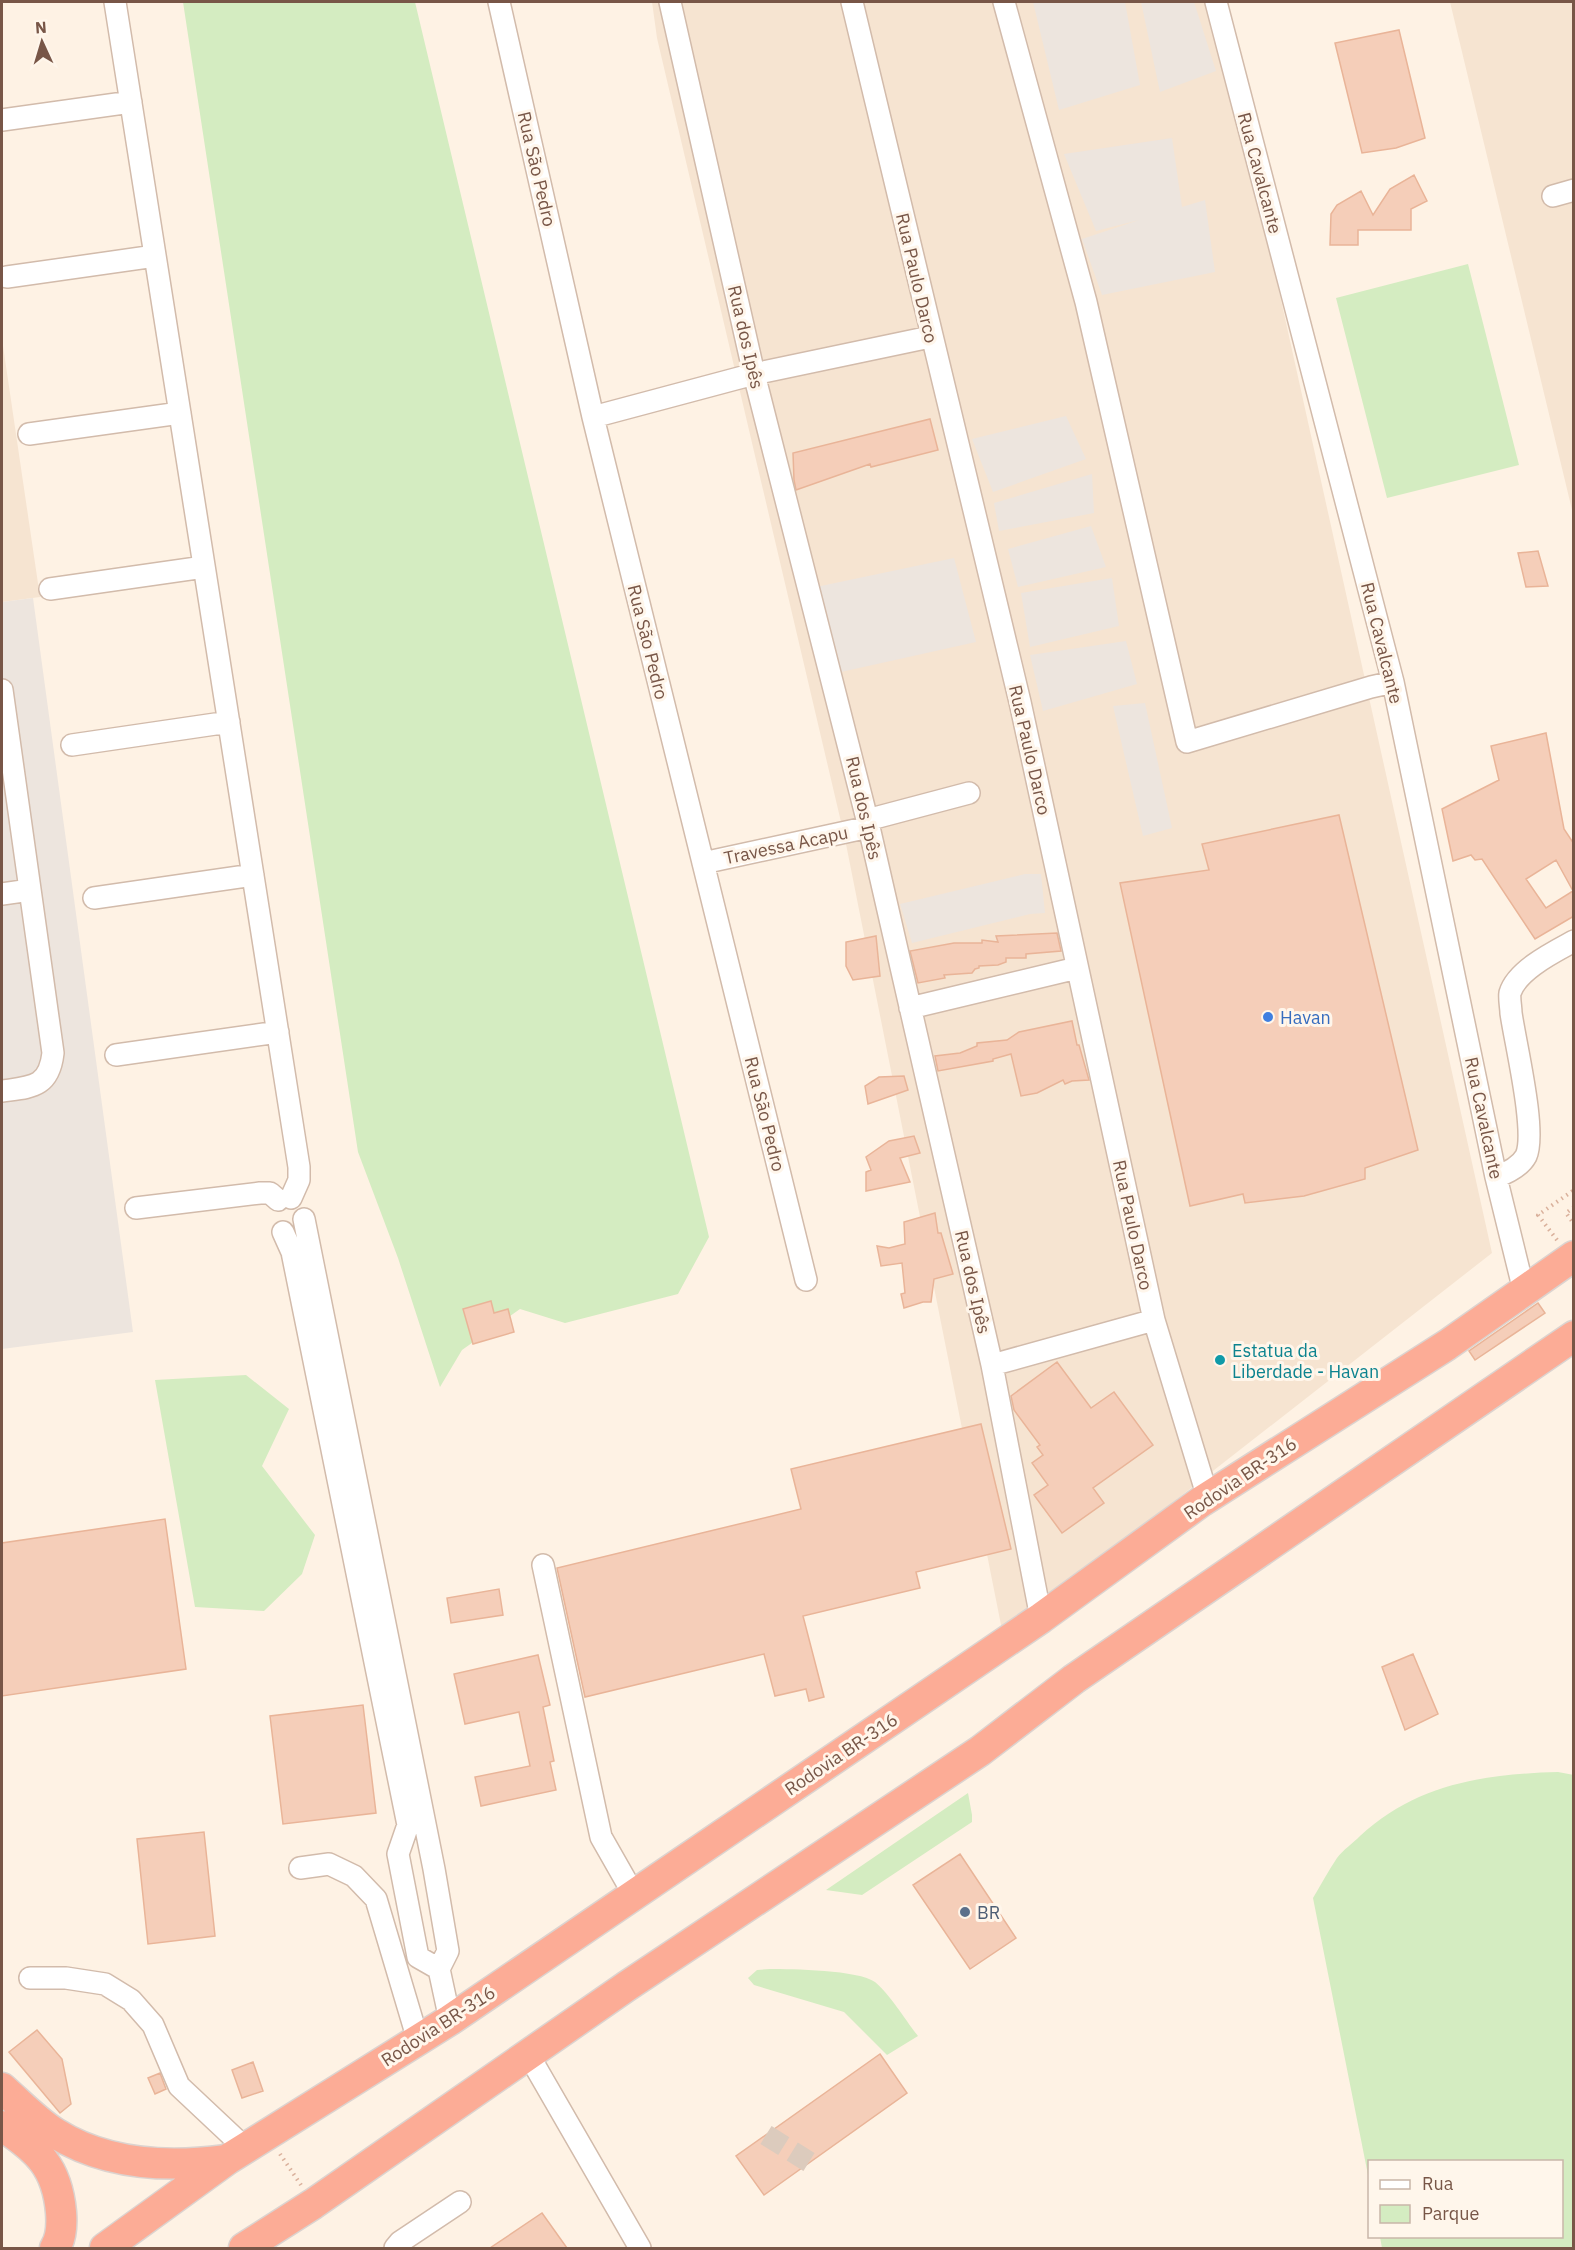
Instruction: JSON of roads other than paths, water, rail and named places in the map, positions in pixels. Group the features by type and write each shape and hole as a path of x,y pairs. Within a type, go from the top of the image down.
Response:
{"highway":[{"name":"Rodovia BR-316","path":"105,2248 247,2147 450,2020 1041,1618 1208,1498 1447,1345 1572,1257"},
{"path":"246,2248 528,2054 980,1751 1074,1679 1574,1336"},
{"path":"2,2088 53,2132 93,2153 124,2160 195,2164 247,2147"},
{"path":"2,2126 20,2138 51,2171 57,2185 62,2225 55,2248"}],"street":[{"path":"115,2 299,1167 299,1180 284,1199 273,1205 270,1218 277,1229 283,1232 297,1230 304,1219"},
{"name":"Rua São Pedro","path":"499,2 593,417 806,1280"},
{"name":"Rua dos Ipês","path":"670,2 754,374 868,824 992,1365 1041,1618"},
{"name":"Rua Paulo Darco","path":"852,2 930,336 1020,702 1154,1320 1208,1498"},
{"path":"1004,2 1086,302 1187,742 1393,682"},
{"name":"Rua Cavalcante","path":"1216,2 1393,682 1496,1177 1524,1291"},
{"path":"2,120 131,102"},
{"path":"7,277 155,256"},
{"path":"593,417 754,374 930,336"},
{"path":"29,434 180,413"},
{"path":"51,589 204,567"},
{"path":"2,690 53,1053 49,1074 36,1085 2,1091"},
{"path":"72,745 229,722"},
{"name":"Travessa Acapu","path":"703,863 868,824 969,793"},
{"path":"94,898 253,875"},
{"path":"2,894 30,890"},
{"path":"1496,1177 1511,1171 1526,1156 1530,1131 1510,1013 1510,993 1523,974 1549,955 1574,941"},
{"path":"910,1008 1077,968"},
{"path":"116,1055 278,1032"},
{"path":"136,1208 260,1192 270,1193 302,1206 416,1823 398,1854 418,1957 438,1969"},
{"path":"283,1232 292,1252 416,1823 441,1913 447,1951 438,1969 450,2020"},
{"path":"992,1365 1154,1320"},
{"path":"543,1566 601,1837 634,1895"},
{"path":"300,1868 329,1864 354,1876 376,1899 418,2040"},
{"path":"410,1918 441,1913"},
{"path":"30,1978 66,1978 105,1984 131,2000 153,2025 179,2086 247,2147"},
{"path":"528,2054 640,2248"},
{"path":"395,2248 400,2242 460,2202"}],"tunnel":[{"path":"766,2135 809,2162"}],"place":[{"name":"Havan","path":"1268,1017"},
{"name":"Estatua da Liberdade - Havan","path":"1220,1360"},
{"name":"BR","path":"965,1912"}]}
